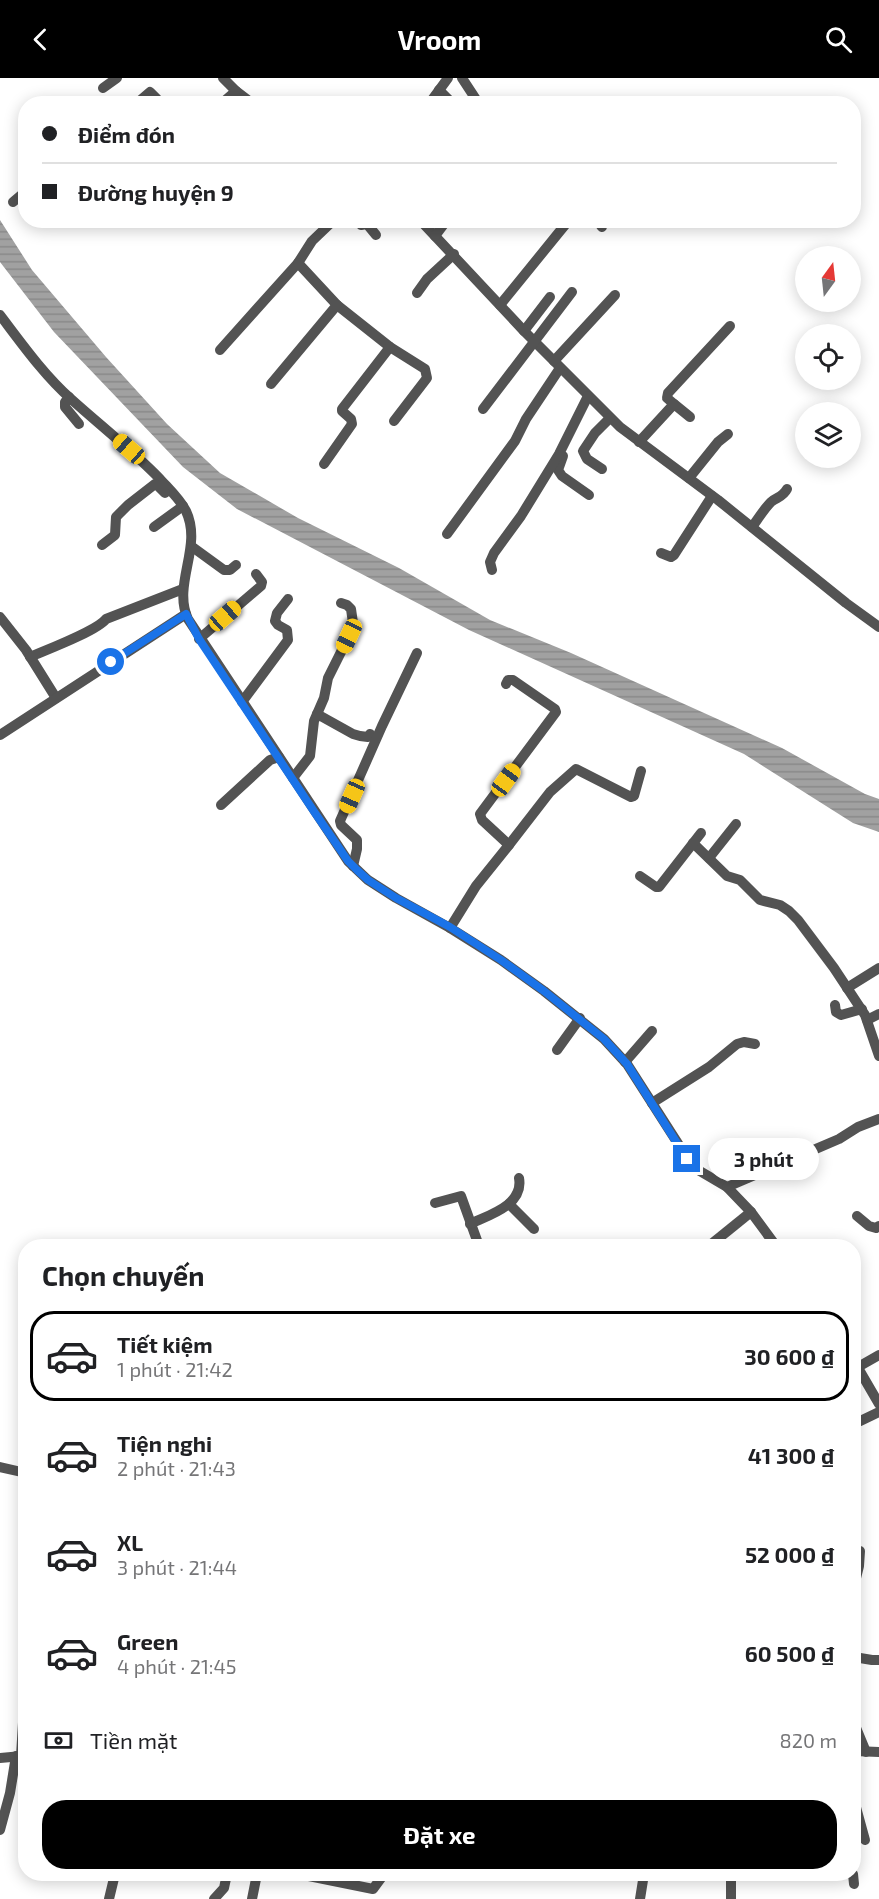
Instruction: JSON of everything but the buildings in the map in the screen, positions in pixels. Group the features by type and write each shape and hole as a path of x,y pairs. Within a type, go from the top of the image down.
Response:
{"street":[{"path":"103,88 117,78"},
{"path":"223,78 243,96"},
{"path":"435,96 448,78"},
{"path":"462,78 474,96"},
{"path":"439,90 445,96"},
{"path":"231,96 236,91"},
{"path":"13,202 18,198"},
{"path":"220,350 298,263 312,241 326,228"},
{"path":"370,228 376,235"},
{"path":"428,228 610,418 879,627"},
{"path":"435,236 441,228"},
{"path":"500,305 563,228"},
{"path":"417,293 427,279 454,254"},
{"path":"298,263 337,305 390,347 425,369 428,376 394,421"},
{"path":"483,409 572,292"},
{"path":"447,534 515,441 557,364 615,295"},
{"path":"524,331 550,297"},
{"path":"271,384 337,305"},
{"path":"0,315 28,353 69,397 141,460 181,508 190,525 191,546 182,601 186,614 199,639 353,866 368,880 450,927 544,991 604,1039 625,1062 693,1167 727,1188 751,1212 771,1239"},
{"path":"690,417 667,398 668,393 730,326"},
{"path":"324,464 352,424 342,408 390,347"},
{"path":"69,397 65,402 65,407 79,424"},
{"path":"589,398 558,470 562,476 589,495"},
{"path":"492,570 490,562 494,553 521,516 559,454 589,398"},
{"path":"639,442 674,404"},
{"path":"602,469 587,459 583,451 595,433 610,418"},
{"path":"689,478 718,442 728,434"},
{"path":"102,545 115,535 115,520 120,512 155,484 181,508"},
{"path":"752,527 769,504 788,489"},
{"path":"661,553 671,557 674,555 712,496"},
{"path":"154,527 181,508"},
{"path":"191,546 224,570 230,570 236,565"},
{"path":"199,639 261,586 262,582 256,574"},
{"path":"30,657 91,629 106,618 183,589"},
{"path":"242,702 288,640 287,630 275,621 277,613 288,599"},
{"path":"293,778 310,756 313,725 324,698 328,678 353,623 351,609 341,603"},
{"path":"0,735 186,614"},
{"path":"0,616 56,698"},
{"path":"353,866 357,840 341,825 340,821 417,653"},
{"path":"506,684 508,680 513,680 556,710 480,814 482,820 509,845"},
{"path":"317,714 360,736 368,737 370,734"},
{"path":"221,806 270,760 279,757"},
{"path":"450,927 476,886 550,792 574,770 579,769 631,797 637,791 641,771"},
{"path":"709,858 736,824"},
{"path":"640,876 656,887 659,886 701,833"},
{"path":"693,843 727,876 740,880 760,900 780,905 789,911 812,937 865,1015 879,1056"},
{"path":"847,988 879,968"},
{"path":"835,1005 836,1012 841,1015 879,1014"},
{"path":"557,1050 580,1018"},
{"path":"625,1062 652,1031"},
{"path":"652,1103 709,1067 737,1044 744,1042 755,1044"},
{"path":"727,1188 879,1119"},
{"path":"736,1145 747,1178"},
{"path":"470,1224 509,1204 520,1190 519,1178"},
{"path":"435,1203 461,1196 476,1239"},
{"path":"509,1204 534,1229"},
{"path":"718,1239 751,1212"},
{"path":"857,1216 869,1226 876,1228 879,1226"},
{"path":"861,1362 879,1355"},
{"path":"861,1373 879,1404"},
{"path":"861,1421 879,1412"},
{"path":"0,1467 18,1471"},
{"path":"861,1658 879,1659"},
{"path":"861,1740 866,1752"},
{"path":"861,1752 879,1752"},
{"path":"0,1758 18,1756"},
{"path":"0,1830 18,1766"},
{"path":"861,1830 865,1840"},
{"path":"109,1899 113,1881"},
{"path":"214,1899 224,1888 226,1881"},
{"path":"252,1899 256,1881"},
{"path":"333,1881 373,1889 379,1881"},
{"path":"640,1899 643,1881"},
{"path":"731,1881 731,1899"}],"shaded area":[{"path":"0,220 32,270 106,357 167,424 220,473 298,518 399,568 490,620 571,653 782,748 865,794 879,799 879,832 853,823 744,754 469,630 237,509 183,467 54,332 0,262"}],"route":[{"path":"111,662 186,614 199,639 348,861 368,880 450,927 501,960 580,1018 604,1039 627,1064 687,1159"}]}
